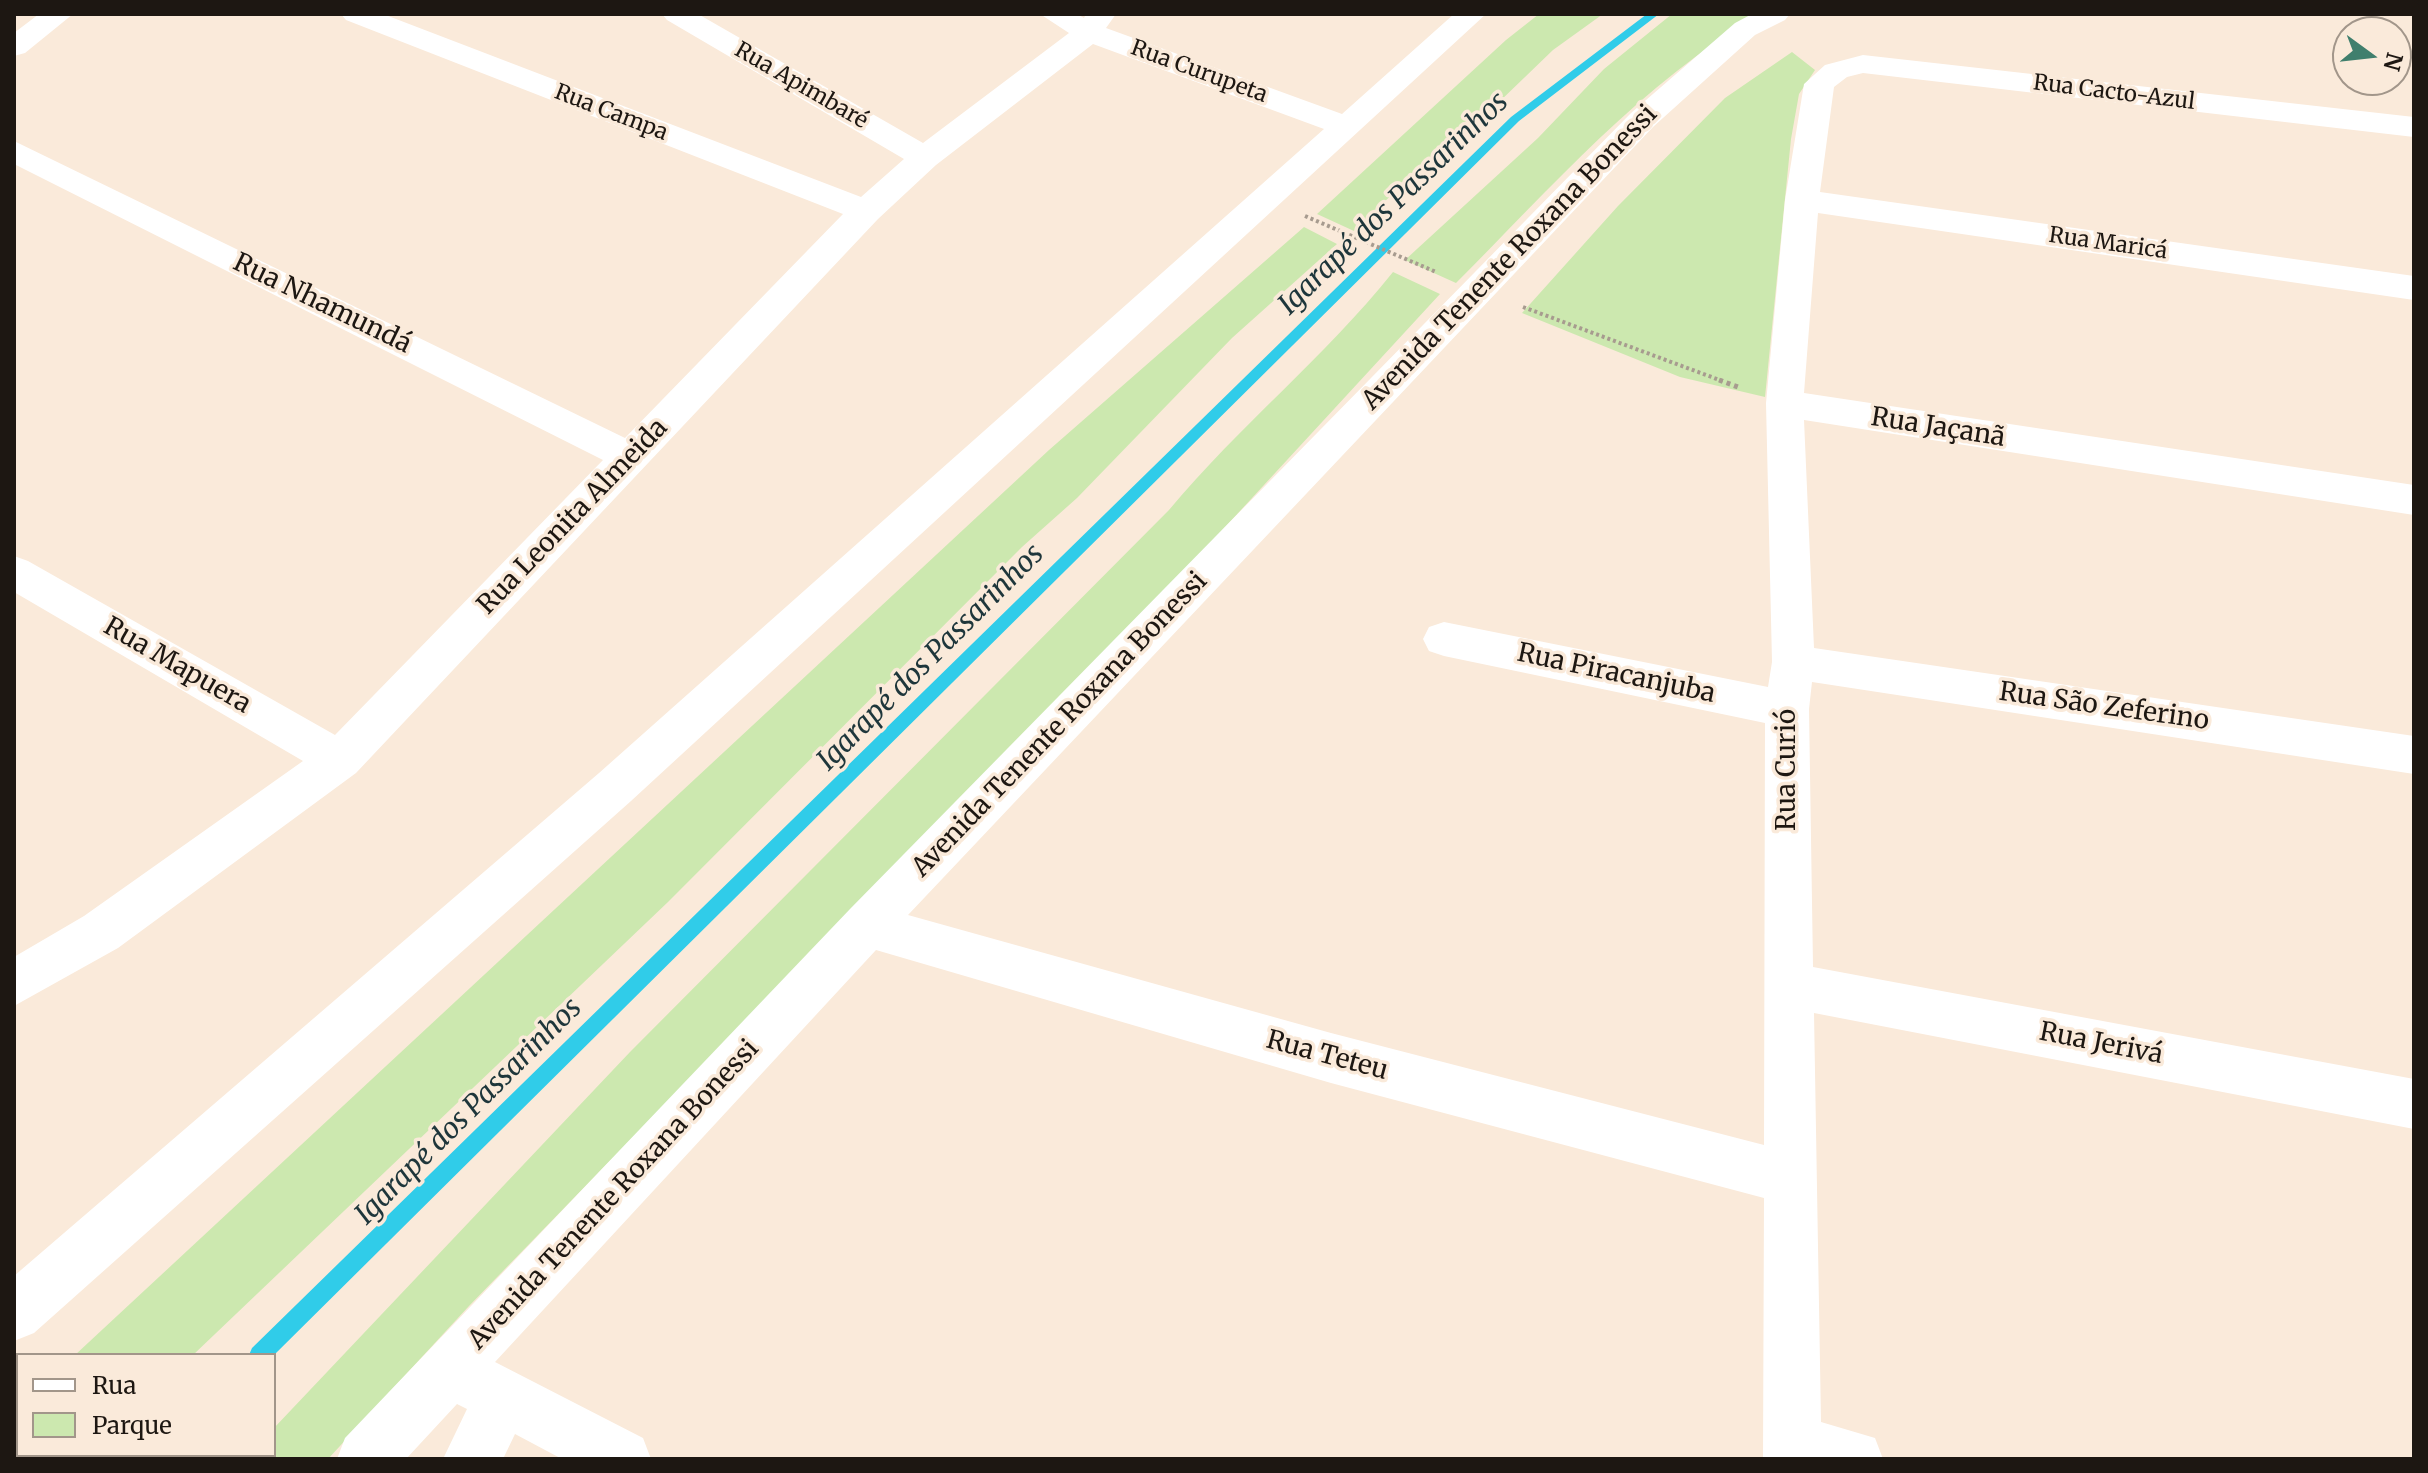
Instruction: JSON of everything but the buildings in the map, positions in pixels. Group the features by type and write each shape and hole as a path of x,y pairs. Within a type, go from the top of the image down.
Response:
{"street":[{"path":"14,47 58,14"},
{"name":"Rua Campa","path":"356,14 866,211"},
{"name":"Rua Apimbaré","path":"677,14 925,158"},
{"name":"Rua Curupeta","path":"1055,14 1095,23 1346,126"},
{"path":"14,1313 615,787 1471,14"},
{"name":"Avenida Tenente Roxana Bonessi","path":"366,1459 1463,283 1745,29 1775,14"},
{"name":"Rua Leonita Almeida","path":"14,983 101,932 340,760 866,211 925,158 1095,23"},
{"name":"Rua Cacto-Azul","path":"1819,84 1836,71 1863,64 2414,127"},
{"name":"Rua Curió","path":"1792,1452 1787,709 1793,662 1785,403 1802,200 1819,84"},
{"name":"Rua Nhamundá","path":"14,151 630,457"},
{"name":"Rua Maricá","path":"1802,200 2414,288"},
{"name":"Rua Jaçanã","path":"1785,403 2133,460 2414,500"},
{"name":"Rua Mapuera","path":"14,572 340,760"},
{"name":"Rua Piracanjuba","path":"1444,639 1787,709"},
{"name":"Rua São Zeferino","path":"1793,662 2414,755"},
{"name":"Rua Teteu","path":"867,925 1331,1058 1789,1178"},
{"name":"Rua Jerivá","path":"1788,985 2414,1104"},
{"path":"451,1370 622,1459"},
{"path":"472,1459 503,1398"},
{"path":"1792,1452 1854,1459"}],"path":[{"path":"1298,213 1463,283 1785,403"}],"green space":[{"path":"1539,14 1603,14 1553,50 1469,131 1404,183 1354,231 1317,214 1506,40"},
{"path":"1672,14 1761,14 1677,71 1638,104 1563,174 1456,283 1405,260 1538,138 1604,69"},
{"path":"1792,52 1815,70 1799,94 1791,139 1765,397 1680,377 1522,313 1618,206 1725,98"},
{"path":"1304,227 1337,244 1232,338 1077,498 1022,547 668,902 195,1353 77,1353 1049,450"},
{"path":"1393,272 1440,294 1217,536 469,1306 328,1459 242,1459 276,1457 276,1426 630,1052 1169,510 1224,449 1367,303"}],"waterway":[{"name":"Igarapé dos Passarinhos","path":"261,1353 1515,119 1654,14"}]}
